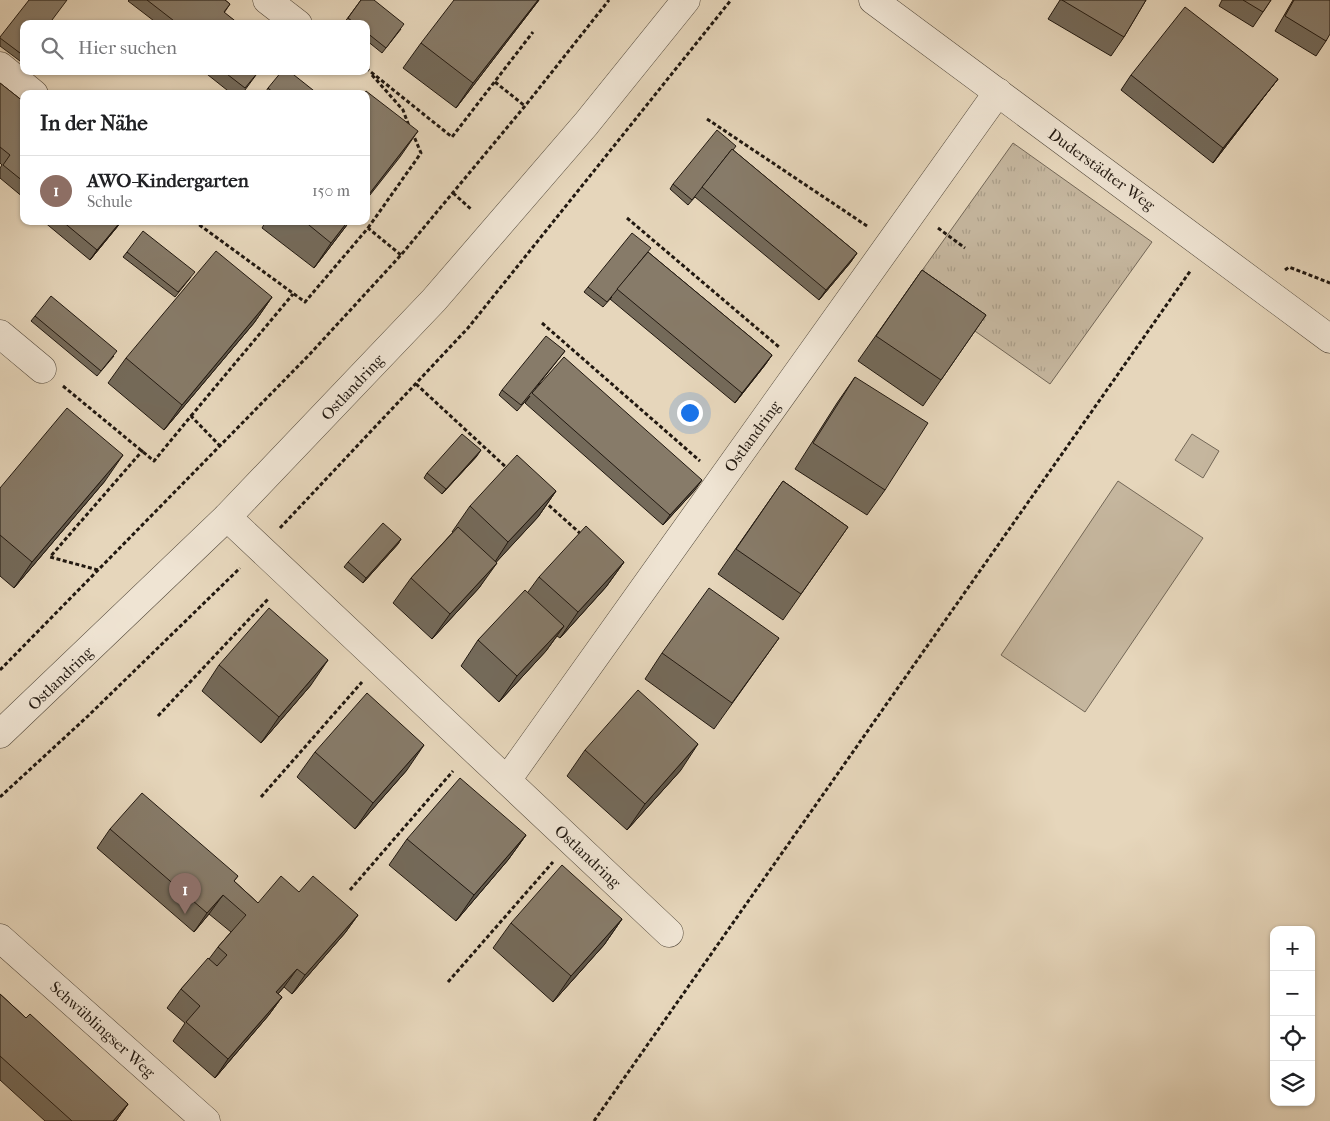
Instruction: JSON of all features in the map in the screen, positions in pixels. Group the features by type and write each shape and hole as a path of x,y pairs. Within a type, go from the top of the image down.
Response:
{"street":[{"path":"266,0 293,20"},
{"name":"Ostlandring","path":"0,734 227,517 440,293 586,124 686,0"},
{"name":"Duderstädter Weg","path":"873,0 1330,339"},
{"path":"0,66 29,90"},
{"name":"Ostlandring","path":"507,780 998,92"},
{"path":"0,334 42,369"},
{"name":"Ostlandring","path":"227,517 669,933"},
{"name":"Schwüblingser Weg","path":"0,938 203,1120"}],"path":[{"path":"0,670 99,571 308,355 401,255 525,106 609,0"},
{"path":"0,797 88,716 260,548 468,328 731,0"},
{"path":"370,71 452,137 533,32"},
{"path":"199,225 305,302 368,228 420,153 403,110 370,73"},
{"path":"494,81 525,106"},
{"path":"707,119 890,242"},
{"path":"627,218 802,366"},
{"path":"368,228 401,255"},
{"path":"594,1121 1207,247"},
{"path":"42,369 143,450 154,461 293,294"},
{"path":"542,323 721,480"},
{"path":"416,384 512,472"},
{"path":"191,416 220,446"},
{"path":"99,571 50,557 143,450"},
{"path":"541,498 585,538"},
{"path":"158,716 290,575"},
{"path":"261,797 380,661"},
{"path":"350,890 473,748"},
{"path":"448,982 571,840"}],"green space":[{"path":"1013,143 1152,242 1050,384 911,286"},
{"path":"1192,434 1219,451 1203,478 1175,460"},
{"path":"1118,481 1203,538 1085,712 1001,655"}],"building":[{"path":"29,0 67,0 52,20 20,20 20,53 0,37"},
{"path":"147,0 225,0 230,4 224,12 234,20 173,20"},
{"path":"361,0 374,0 404,24 386,48 370,35 370,20 351,20 348,18"},
{"path":"454,0 538,0 473,83 421,43"},
{"path":"1062,0 1146,0 1124,37"},
{"path":"1243,0 1271,0 1263,12"},
{"path":"1294,0 1330,0 1330,34 1326,41 1285,16"},
{"path":"1185,7 1278,79 1223,148 1131,75"},
{"path":"228,75 256,75 245,88"},
{"path":"279,75 294,75 313,90 270,90 268,88"},
{"path":"0,83 20,99 20,179 3,165 10,155 0,147"},
{"path":"370,94 418,131 370,193"},
{"path":"717,130 736,146 692,200 673,184"},
{"path":"732,149 857,253 826,290 702,187"},
{"path":"67,225 118,225 97,250"},
{"path":"309,225 345,225 331,243"},
{"path":"143,231 195,272 178,292 127,252"},
{"path":"632,233 651,248 607,302 588,287"},
{"path":"216,251 272,297 182,405 126,358"},
{"path":"648,252 772,355 742,393 617,289"},
{"path":"922,270 986,315 941,380 876,336"},
{"path":"51,296 117,351 101,371 35,316"},
{"path":"546,336 565,351 521,405 502,390"},
{"path":"564,357 702,480 670,515 532,393"},
{"path":"855,377 928,423 885,490 813,443"},
{"path":"67,408 123,455 32,562 0,535 0,488"},
{"path":"462,434 481,450 446,489 427,473"},
{"path":"517,455 556,491 508,542 470,506"},
{"path":"783,481 848,527 801,594 736,549"},
{"path":"383,523 401,539 366,578 348,562"},
{"path":"586,526 624,562 578,612 539,577"},
{"path":"458,527 497,563 450,614 411,578"},
{"path":"709,588 779,638 732,703 662,653"},
{"path":"525,590 564,626 517,676 478,640"},
{"path":"269,608 328,660 279,717 219,665"},
{"path":"638,690 698,744 645,804 585,750"},
{"path":"367,693 424,745 373,803 315,752"},
{"path":"460,778 526,835 474,895 407,839"},
{"path":"142,793 238,876 234,881 258,903 281,876 299,892 313,876 358,915 305,975 297,969 276,992 282,997 228,1059 186,1022 200,1006 181,989 208,958 217,966 227,955 218,947 246,915 223,895 207,913 110,829"},
{"path":"562,865 622,919 571,976 511,923"},
{"path":"0,994 26,1018 30,1014 128,1104 113,1121 72,1121 0,1056"}],"place":[{"name":"AWO-Kindergarten","path":"185,914"}]}
